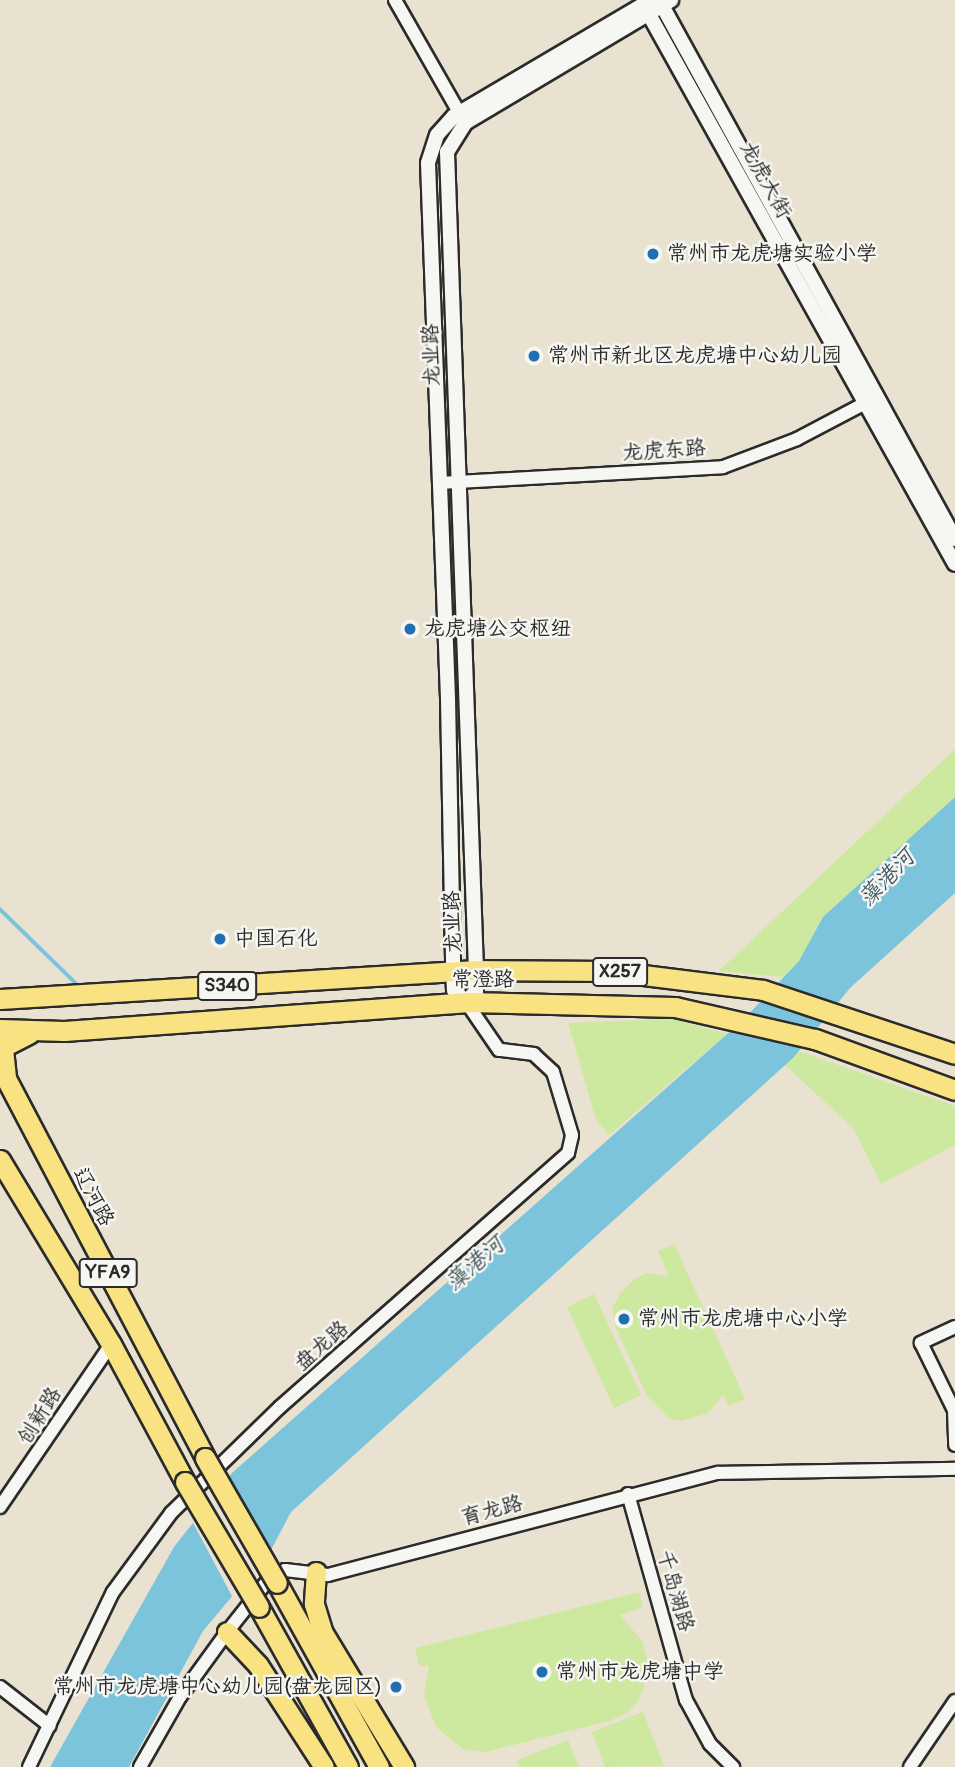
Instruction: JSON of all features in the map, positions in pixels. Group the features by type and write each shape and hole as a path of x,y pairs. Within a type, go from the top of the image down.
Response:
{"main road":[{"name":"常澄路","path":"0,999 453,971 611,971 763,990 955,1054"},
{"name":"常澄路","path":"0,1030 43,1031 466,1002 674,1007 737,1018 815,1039 955,1090"},
{"path":"10,1088 1,1060 3,1047 18,1036 43,1031"},
{"name":"辽河路","path":"0,1067 205,1458 379,1767"},
{"name":"YFA9","path":"0,1160 111,1344 185,1482 348,1767"},
{"path":"316,1572 314,1604 323,1633 404,1767"},
{"path":"227,1632 265,1675 324,1767"}],"street":[{"path":"394,0 462,118"},
{"name":"龙业路","path":"462,118 447,152 455,484 476,970 476,991 466,1002 454,990 453,971 428,163 437,135 462,118 654,4"},
{"name":"龙虎大街","path":"654,4 870,400 955,564"},
{"name":"龙虎大街","path":"870,400 955,539"},
{"name":"龙虎东路","path":"439,483 723,467 797,439 870,400"},
{"name":"盘龙路","path":"29,1767 113,1592 171,1513 280,1407 568,1153 572,1135 553,1072 534,1054 499,1050 466,1002"},
{"path":"955,1327 921,1343 954,1410 955,1445"},
{"name":"创新路","path":"0,1507 111,1344"},
{"name":"育龙路","path":"140,1767 180,1697 227,1632 268,1580 285,1570 328,1575 628,1494 718,1473 955,1469"},
{"name":"千岛湖路","path":"628,1494 686,1700 710,1744 733,1767"},
{"path":"0,1687 50,1726"},
{"path":"910,1767 955,1702"}],"green space":[{"path":"955,749 955,797 823,917 799,961 783,977 719,971"},
{"path":"673,1019 727,1034 609,1135 596,1120 568,1023"},
{"path":"798,1051 955,1106 955,1145 881,1184 854,1129 785,1065"},
{"path":"674,1244 745,1399 729,1406 723,1395 708,1413 682,1421 670,1419 647,1396 615,1326 613,1308 620,1293 636,1278 648,1273 669,1277 658,1251"},
{"path":"594,1294 641,1395 614,1408 567,1307"},
{"name":"常州市龙虎塘中学","path":"639,1592 643,1608 620,1615 642,1641 650,1668 639,1700 628,1712 610,1721 485,1752 463,1749 436,1727 424,1695 429,1665 419,1666 415,1648"},
{"path":"643,1712 664,1766 605,1767 592,1732"},
{"path":"568,1740 579,1767 520,1767 517,1760"}],"water":[{"name":"藻港河","path":"955,797 955,893 850,988 793,1058 291,1512 271,1550 203,1631 129,1767 50,1767 174,1547 232,1473 743,1020 799,961 823,917"}],"pier":[{"path":"226,1475 269,1558 234,1600 191,1519"}],"waterway":[{"path":"0,909 79,986"}],"place":[{"name":"常州市龙虎塘实验小学","path":"653,254"},
{"name":"常州市新北区龙虎塘中心幼儿园","path":"534,356"},
{"name":"龙虎塘公交枢纽","path":"410,629"},
{"name":"中国石化","path":"220,939"},
{"name":"常州市龙虎塘中心小学","path":"624,1319"},
{"name":"常州市龙虎塘中学","path":"542,1672"},
{"name":"常州市龙虎塘中心幼儿园(盘龙园区)","path":"396,1687"}]}
